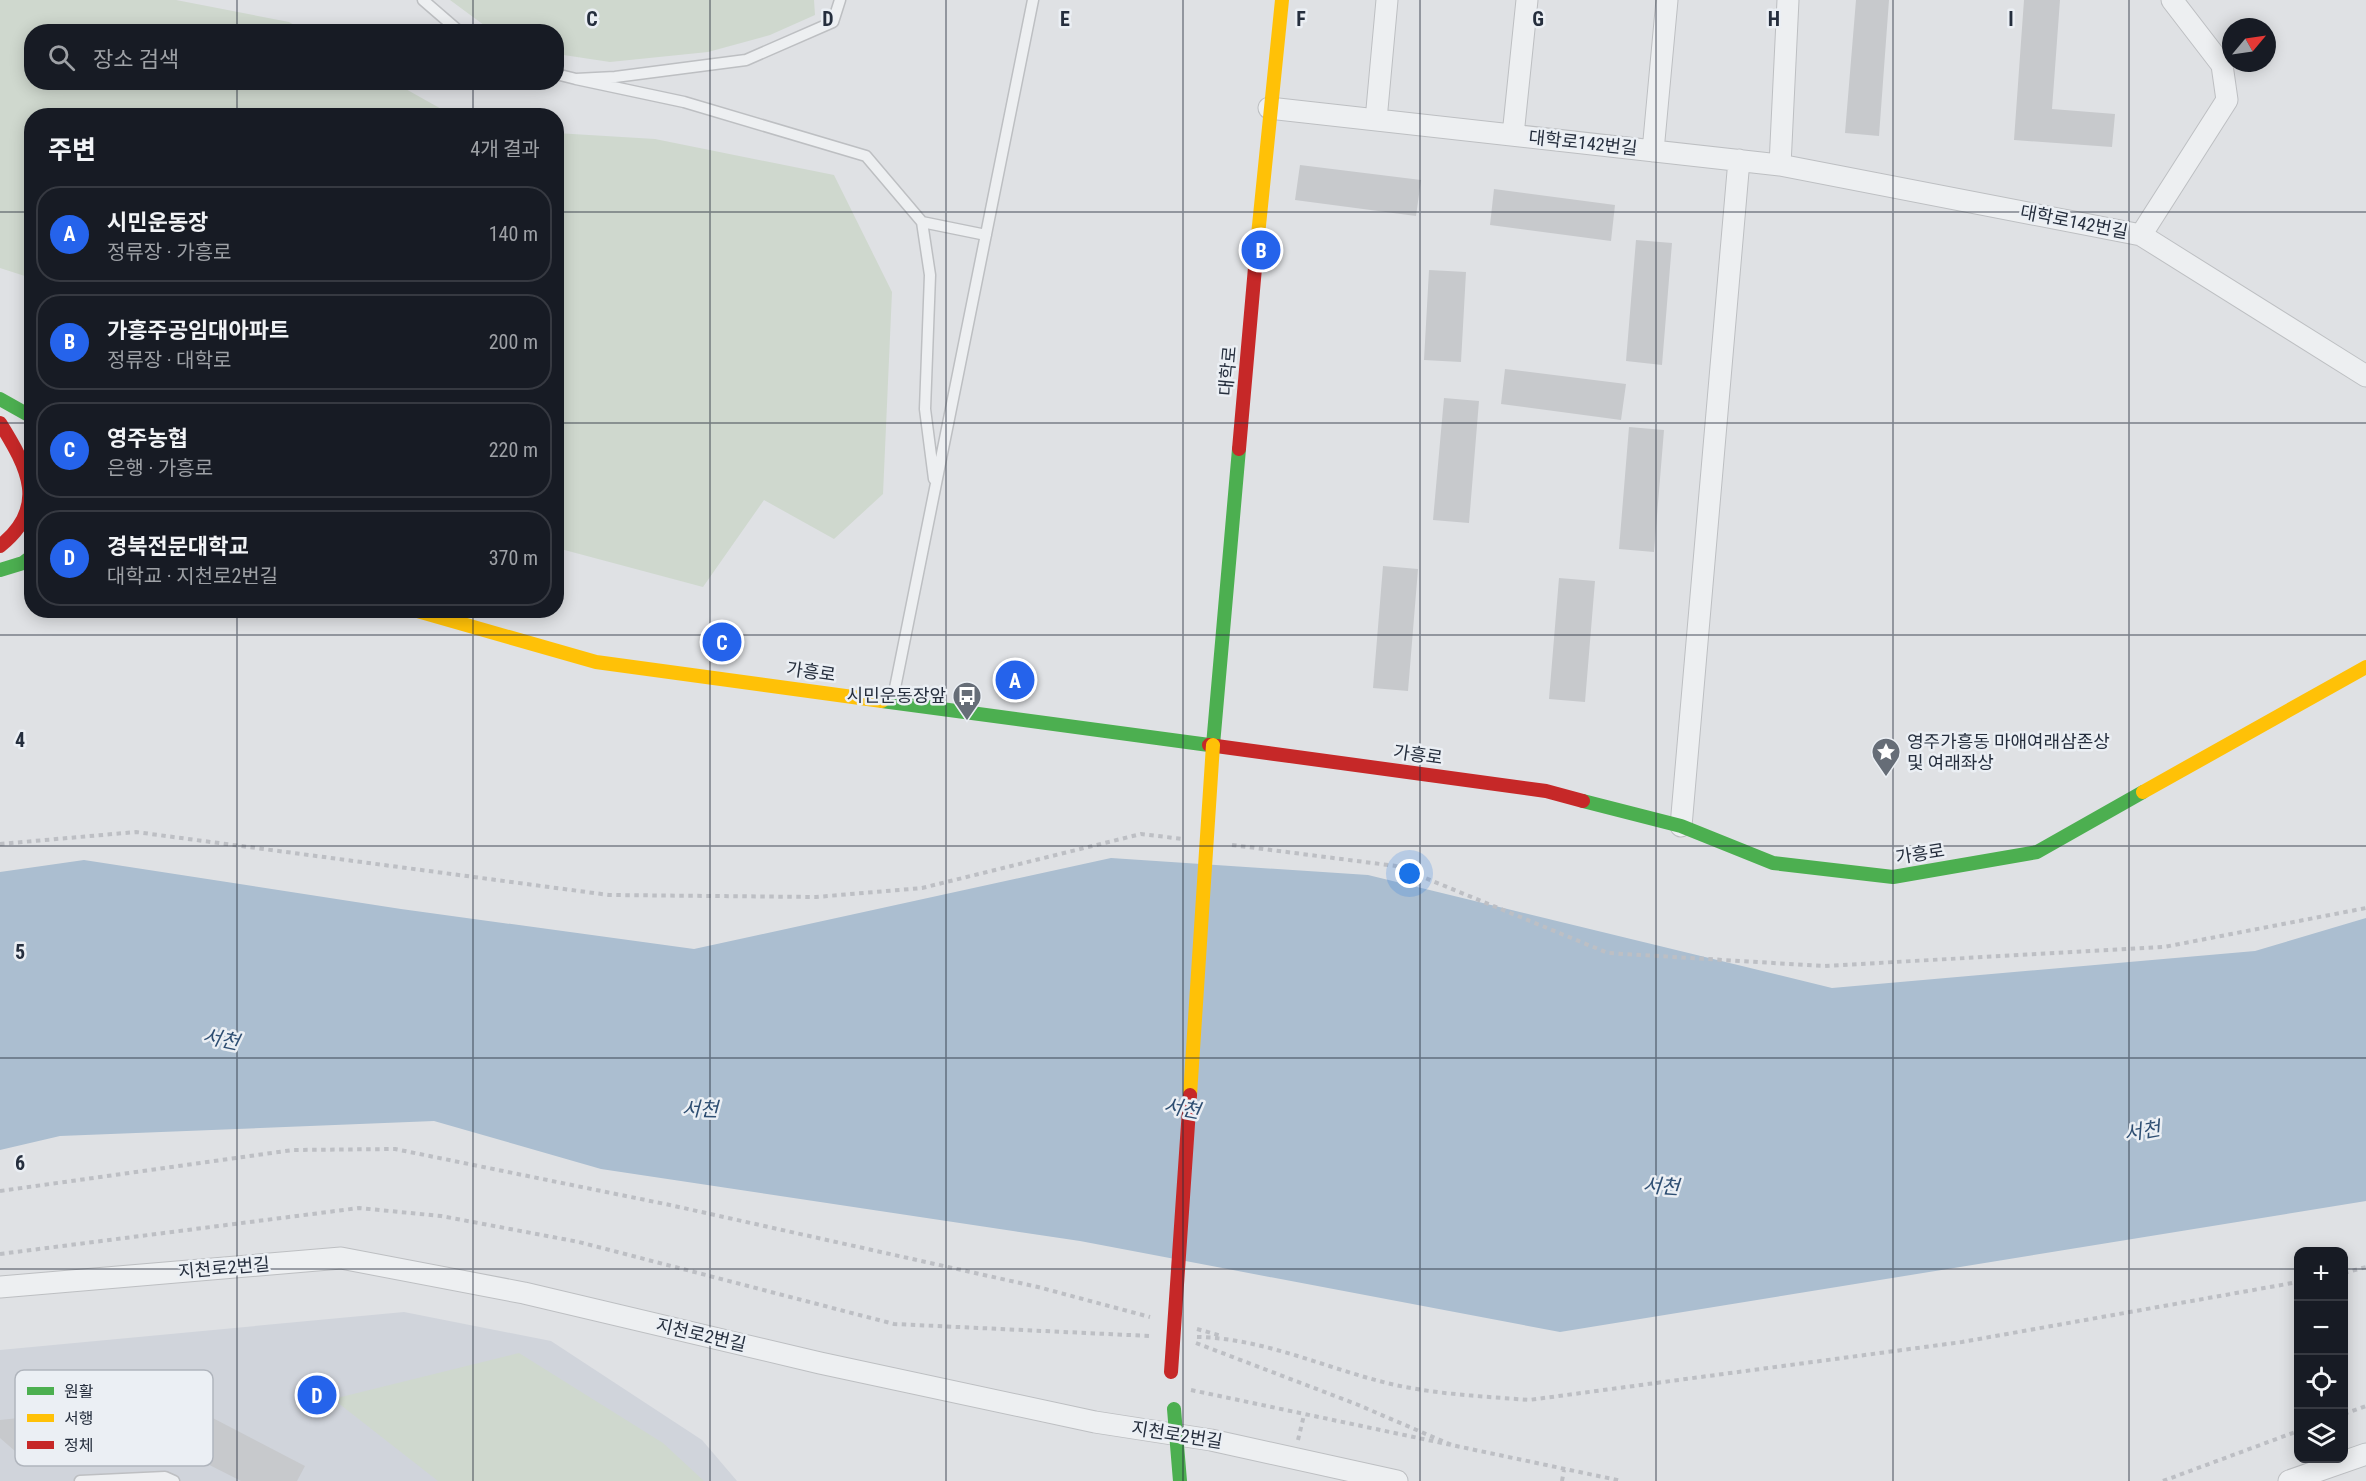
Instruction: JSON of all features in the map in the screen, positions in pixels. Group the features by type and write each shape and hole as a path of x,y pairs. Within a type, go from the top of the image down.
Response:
{"main road":[{"name":"대학로","path":"1180,1481 1172,1391 1213,745 1269,108 1282,0"},
{"path":"0,399 24,412"},
{"path":"0,423 19,454 24,468"},
{"path":"0,546 15,537 24,521"},
{"path":"0,570 24,563"},
{"path":"0,576 24,574"},
{"name":"가흥로","path":"442,618 596,662 1546,791 1681,826 1773,863 1893,877 2037,852 2366,667"}],"street":[{"path":"1376,120 1387,0"},
{"name":"대학로142번길","path":"1513,135 1527,0"},
{"name":"대학로142번길","path":"1653,151 1667,0"},
{"path":"1780,165 1788,0"},
{"path":"2141,234 2227,100 2222,65 2172,0"},
{"name":"대학로142번길","path":"1269,108 1780,165 2141,234 2366,376"},
{"path":"1681,826 1739,160"},
{"name":"지천로2번길","path":"0,1287 341,1258 524,1293 820,1363 1083,1420 1210,1440 1397,1481"},
{"path":"2289,1481 2366,1454"}],"lane":[{"path":"423,0 451,24"},
{"path":"576,79 615,77 746,60 833,22 840,0"},
{"path":"892,701 1032,0"},
{"path":"564,76 684,102 866,156 922,222 930,275 925,409 935,488"},
{"path":"922,222 986,235"},
{"path":"80,1481 165,1477 174,1481"}],"path":[{"path":"0,844 136,832 609,896 816,897 922,888 1141,834 1188,840"},
{"path":"1222,844 1396,866 1608,953 1823,966 2164,947 2366,908"},
{"path":"0,1191 293,1150 395,1149 670,1204 1038,1287 1161,1320"},
{"path":"2348,1272 2366,1267"},
{"path":"1195,1329 1228,1338"},
{"path":"1191,1341 1356,1404 1463,1449"},
{"path":"1172,1391 1622,1481"},
{"path":"2348,1412 2366,1406"},
{"path":"2163,1481 2294,1432"},
{"path":"1562,1481 1564,1470"}],"shaded area":[{"path":"0,0 176,0 293,24 24,24 24,90 407,90 440,108 24,108 24,276 0,268"},
{"path":"450,0 814,0 815,15 770,35 708,52 610,62 564,55 564,24 483,24"},
{"path":"564,133 655,139 834,175 892,292 883,494 834,539 764,500 703,587 564,550"},
{"path":"404,1312 551,1341 702,1440 737,1481 0,1481 0,1350"},
{"path":"519,1353 663,1443 704,1481 438,1481 333,1399"}],"water":[{"name":"서천","path":"1111,858 1368,875 1832,988 2255,951 2366,918 2366,1201 1560,1332 1080,1241 601,1169 434,1121 60,1136 0,1150 0,872 84,860 401,909 694,949"}],"building":[{"path":"1856,0 1889,0 1879,136 1845,133"},
{"path":"2024,0 2060,0 2052,109 2115,114 2112,147 2014,140"},
{"path":"1300,165 1421,180 1416,216 1295,200"},
{"path":"1494,189 1615,205 1611,241 1490,225"},
{"path":"1636,240 1672,243 1662,365 1626,361"},
{"path":"1429,270 1466,272 1461,362 1424,360"},
{"path":"1505,369 1626,384 1621,420 1501,404"},
{"path":"1444,398 1479,401 1469,523 1433,520"},
{"path":"1629,427 1664,430 1654,552 1619,549"},
{"path":"1383,566 1418,569 1408,691 1373,688"},
{"path":"1559,578 1595,581 1585,702 1549,699"},
{"path":"15,1418 15,1451 0,1438 0,1420"},
{"path":"213,1418 305,1466 297,1481 241,1481 211,1466"}],"traffic: fast":[{"path":"0,399 24,412"},
{"path":"1213,745 1239,449"},
{"path":"0,570 24,562"},
{"path":"882,701 1209,745"},
{"path":"1583,801 1681,826 1773,863 1893,877 2037,852 2143,792"},
{"path":"1174,1409 1180,1481"}],"traffic: slow":[{"path":"1257,245 1282,0"},
{"path":"442,618 596,662 882,701"},
{"path":"2143,792 2366,667"},
{"path":"1190,1095 1213,745"}],"traffic: jam":[{"path":"1239,449 1257,245"},
{"path":"0,423 24,468"},
{"path":"0,546 24,518"},
{"path":"1209,745 1546,791 1583,801"},
{"path":"1171,1372 1190,1095"}],"place":[{"name":"가흥주공임대아파트","path":"1261,250"},
{"name":"영주농협","path":"722,642"},
{"name":"시민운동장","path":"1015,680"},
{"name":"시민운동장앞","path":"967,722"},
{"name":"영주가흥동 마애여래삼존상 및 여래좌상","path":"1886,778"},
{"name":"경북전문대학교","path":"317,1395"}]}
